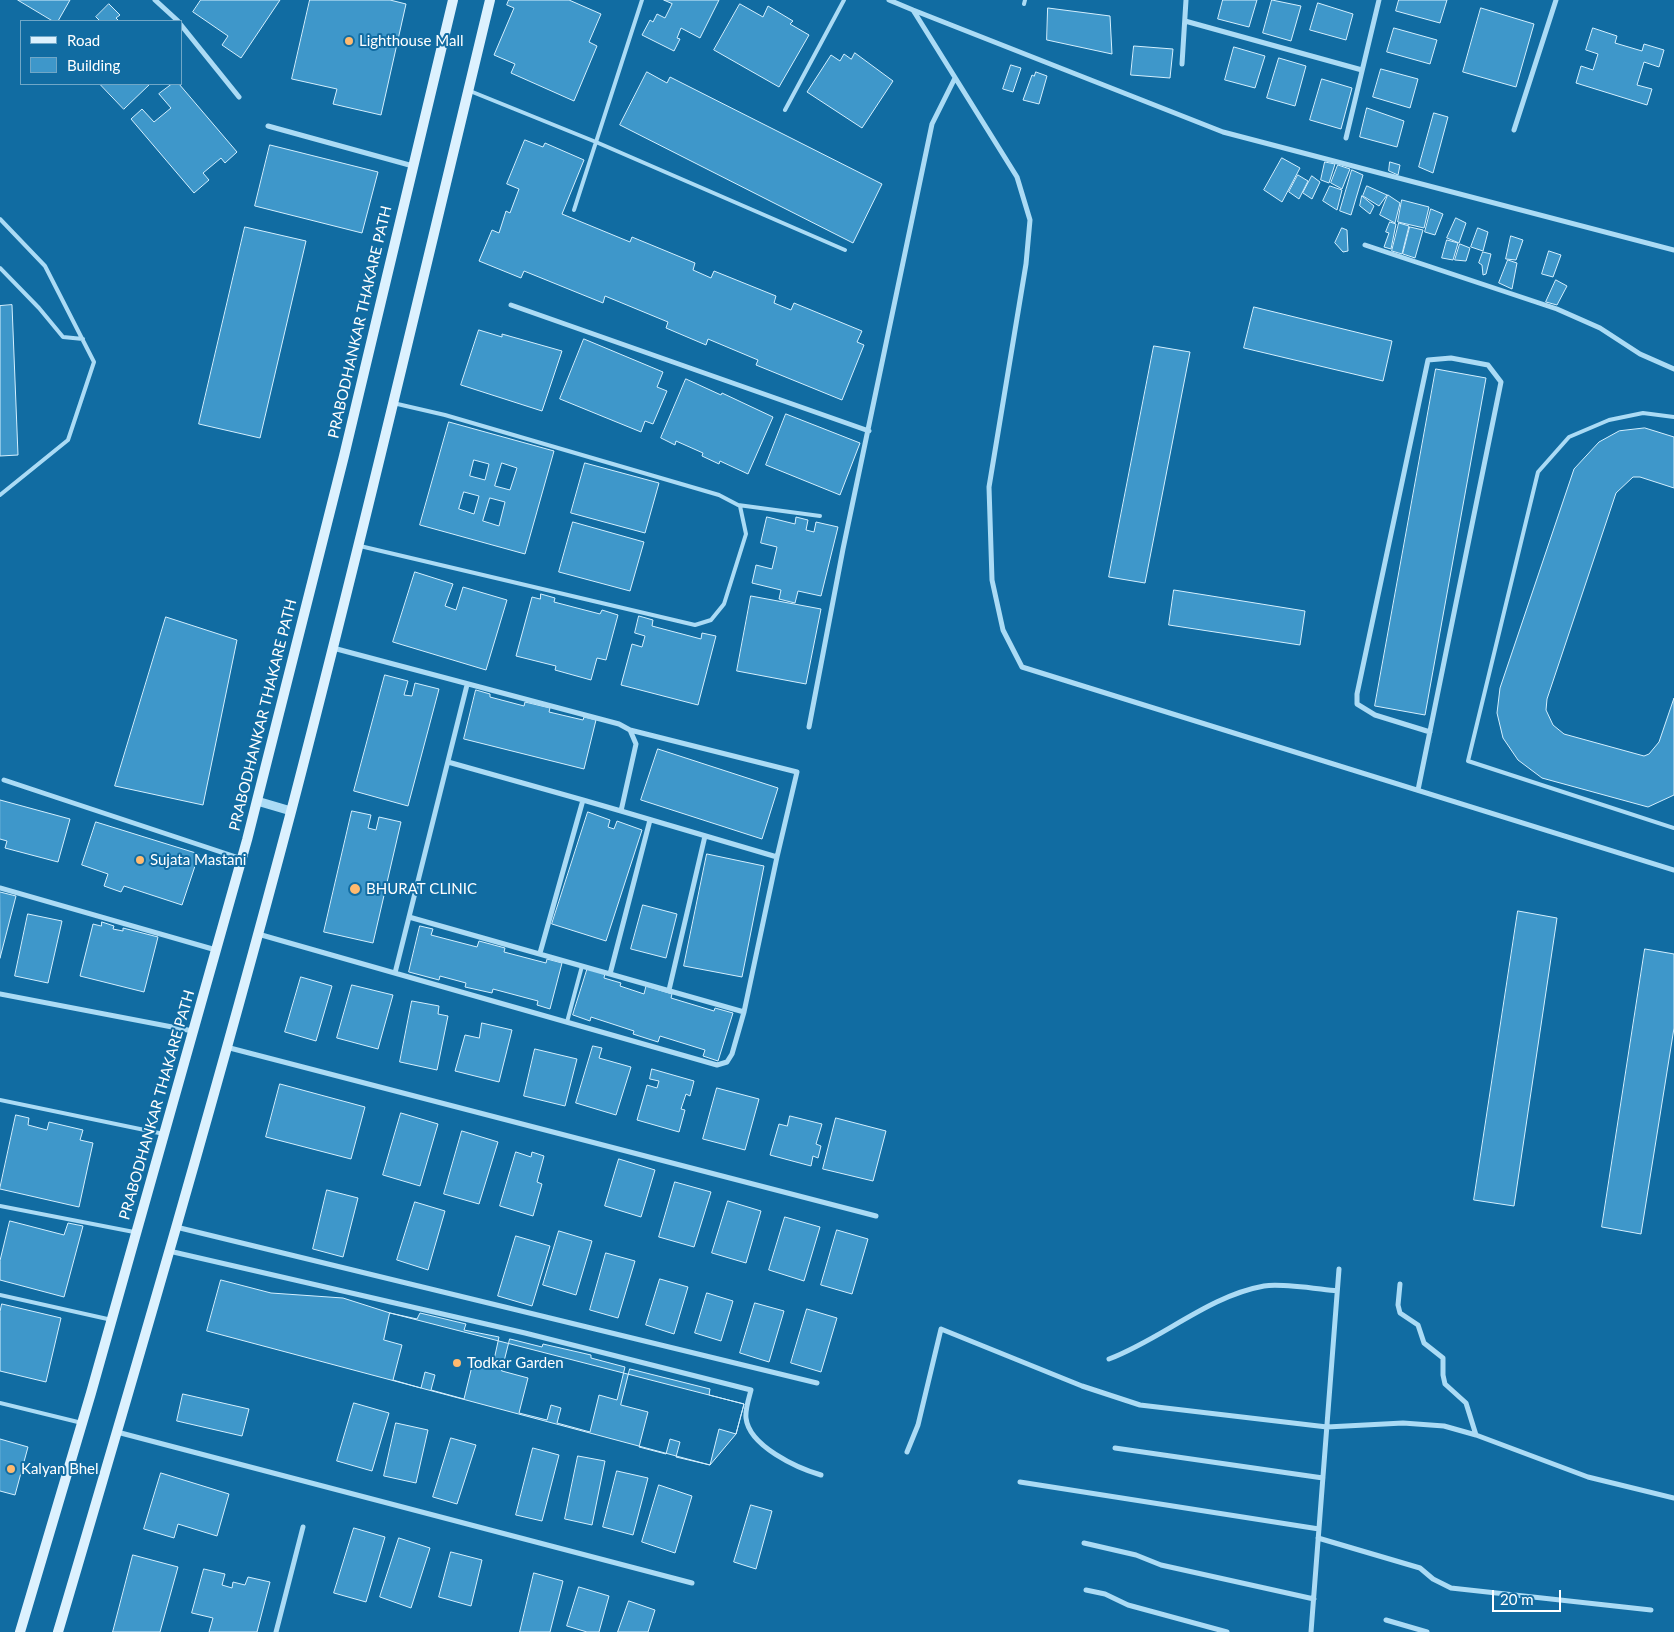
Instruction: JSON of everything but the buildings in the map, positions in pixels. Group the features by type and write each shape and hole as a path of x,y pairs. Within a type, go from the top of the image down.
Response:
{"main road":[{"name":"PRABODHANKAR THAKARE PATH","path":"20,1632 112,1320 242,859 344,456 453,0"},
{"path":"58,1632 169,1250 291,811 394,403 490,0"}],"street":[{"path":"155,0 177,20"},
{"path":"889,0 1223,132 1674,250"},
{"path":"1182,64 1186,0"},
{"path":"1346,138 1379,0"},
{"path":"1514,130 1556,0"},
{"path":"913,10 1017,177 1030,220 1026,264 989,487 992,580 1004,630 1022,667 1674,870"},
{"path":"1185,21 1362,70"},
{"path":"182,26 239,97"},
{"path":"809,727 843,549 932,124 954,78"},
{"path":"268,126 413,166"},
{"path":"1365,245 1557,309 1600,328 1640,354 1674,369"},
{"path":"511,305 869,431"},
{"path":"1418,790 1430,732 1501,382 1488,365 1451,358 1428,360 1357,694 1357,704 1375,715 1430,732"},
{"path":"258,934 717,1065 727,1062 732,1054 744,1012 797,772 630,730 619,724 333,648"},
{"path":"395,973 467,684"},
{"path":"621,810 636,744 630,730"},
{"path":"448,762 621,810 777,857"},
{"path":"4,780 242,859"},
{"path":"540,953 583,800"},
{"path":"257,801 291,811"},
{"path":"610,974 650,820"},
{"path":"669,990 705,836"},
{"path":"0,888 216,950"},
{"path":"409,917 744,1012"},
{"path":"0,994 193,1031"},
{"path":"226,1047 876,1216"},
{"path":"175,1227 817,1383"},
{"path":"169,1250 525,1333 751,1390 746,1418 759,1444 800,1469 821,1475"},
{"path":"1311,1632 1339,1269"},
{"path":"1400,1284 1398,1305 1400,1313 1418,1325 1424,1344 1443,1358 1443,1375 1446,1384 1466,1403 1476,1435"},
{"path":"1109,1359 1135,1349 1172,1326 1230,1297 1266,1286 1337,1291"},
{"path":"907,1452 918,1425 941,1328 1082,1386 1140,1405 1327,1427 1402,1423 1444,1426 1476,1435 1588,1477 1674,1498"},
{"path":"117,1432 692,1584"},
{"path":"1115,1448 1323,1478"},
{"path":"1020,1482 1319,1529"},
{"path":"276,1632 303,1527"},
{"path":"1318,1538 1420,1568 1433,1580 1451,1588 1651,1610"},
{"path":"1084,1543 1136,1554 1161,1565 1314,1599"},
{"path":"1086,1590 1105,1594 1128,1605 1227,1632"},
{"path":"1386,1620 1427,1632"}],"lane":[{"path":"574,210 642,0"},
{"path":"785,110 844,0"},
{"path":"468,90 596,142 845,250"},
{"path":"0,219 45,266 94,362 68,440 0,495"},
{"path":"0,268 39,308 63,337 82,340"},
{"path":"358,545 695,625 712,620 724,604 746,534 740,506 709,492 445,415 394,403"},
{"path":"1674,416 1643,413 1609,420 1569,436 1538,472 1468,762 1674,828"},
{"path":"736,504 820,516"},
{"path":"567,1022 582,966"},
{"path":"0,1100 164,1134"},
{"path":"0,1206 136,1232"},
{"path":"0,1295 112,1320"},
{"path":"0,1403 82,1423"}],"place":[{"name":"Lighthouse Mall","path":"349,41"},
{"name":"Sujata Mastani","path":"140,860"},
{"name":"BHURAT CLINIC","path":"355,889"},
{"name":"Todkar Garden","path":"457,1363"},
{"name":"Kalyan Bhel","path":"11,1469"}]}
